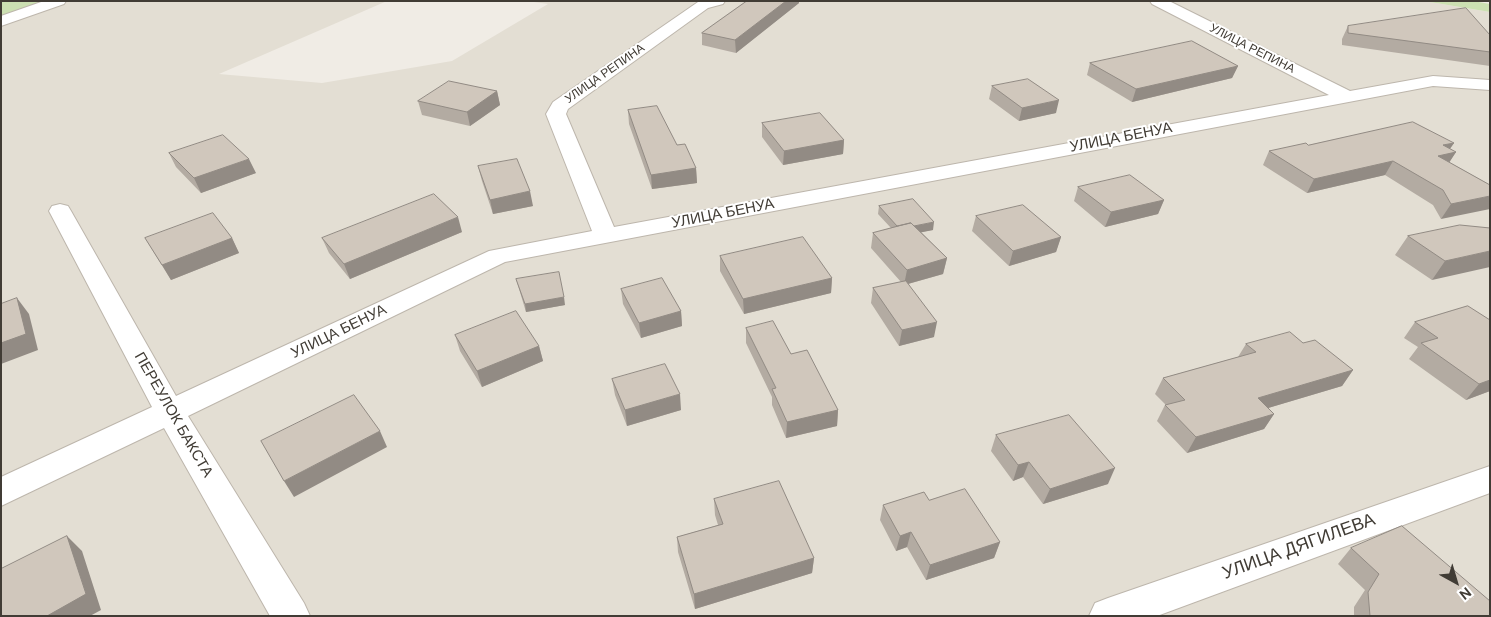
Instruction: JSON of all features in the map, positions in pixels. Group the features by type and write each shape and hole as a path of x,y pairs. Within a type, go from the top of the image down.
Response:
{"street":[{"path":"1,21 59,1"},
{"name":"УЛИЦА РЕПИНА","path":"606,236 556,114 560,106 703,5 718,1"},
{"name":"УЛИЦА РЕПИНА","path":"1157,1 1346,96"},
{"name":"УЛИЦА БЕНУА","path":"1,492 498,256 1433,81 1490,85"},
{"name":"ПЕРЕУЛОК БАКСТА","path":"60,211 170,412 291,616"},
{"name":"УЛИЦА ДЯГИЛЕВА","path":"1108,616 1490,479"}],"shaded area":[{"path":"48,1 387,1 219,74 322,83 452,61 548,4 527,1 1424,1 1490,12 1490,616 1,616 1,17"}],"green space":[{"path":"1,1 48,1 1,17"},
{"path":"1424,1 1473,1 1490,4 1490,12"}],"building":[{"path":"747,1 786,1 735,40 702,33"},
{"path":"1466,8 1490,35 1490,52 1348,33 1348,26"},
{"path":"1192,41 1238,66 1136,89 1090,63"},
{"path":"1028,79 1059,100 1022,108 992,86"},
{"path":"449,81 497,91 467,112 418,101"},
{"path":"657,106 677,145 685,144 696,168 651,175 628,110"},
{"path":"820,113 844,140 784,151 762,123"},
{"path":"1413,122 1454,143 1443,145 1456,152 1438,156 1490,185 1490,196 1451,204 1443,190 1393,161 1314,179 1269,151 1306,143 1308,145"},
{"path":"223,135 249,159 194,178 169,153"},
{"path":"517,159 530,191 490,200 478,166"},
{"path":"1130,175 1164,200 1111,212 1078,187"},
{"path":"434,194 458,217 344,264 322,238"},
{"path":"913,199 934,222 914,226 911,223 897,226 879,206"},
{"path":"1023,205 1061,237 1013,251 976,216"},
{"path":"213,213 232,238 162,265 145,238"},
{"path":"911,223 947,258 907,270 873,233"},
{"path":"1460,225 1490,228 1490,251 1445,261 1408,236"},
{"path":"803,237 832,278 743,299 720,256"},
{"path":"559,272 564,297 525,304 516,279"},
{"path":"662,278 681,311 639,323 621,289"},
{"path":"906,281 937,322 902,330 873,288"},
{"path":"17,298 26,334 1,343 1,304"},
{"path":"1468,306 1490,320 1490,380 1479,384 1421,343 1438,338 1415,322"},
{"path":"516,311 539,346 477,371 455,335"},
{"path":"773,321 791,354 807,350 838,410 787,422 772,389 776,388 746,328"},
{"path":"1290,332 1303,343 1315,340 1353,370 1258,398 1274,414 1196,437 1165,405 1185,400 1163,378 1256,352 1246,344"},
{"path":"665,364 680,394 625,410 612,379"},
{"path":"354,395 380,431 284,481 261,441"},
{"path":"1069,415 1115,468 1050,489 1029,462 1018,465 996,435"},
{"path":"779,481 814,558 694,594 677,537 723,524 714,499"},
{"path":"965,489 1000,542 930,565 911,532 900,536 883,505 924,492 929,500"},
{"path":"1402,526 1490,601 1490,616 1370,616 1368,592 1379,574 1351,548"},
{"path":"67,536 86,594 47,616 1,616 1,569"}]}
